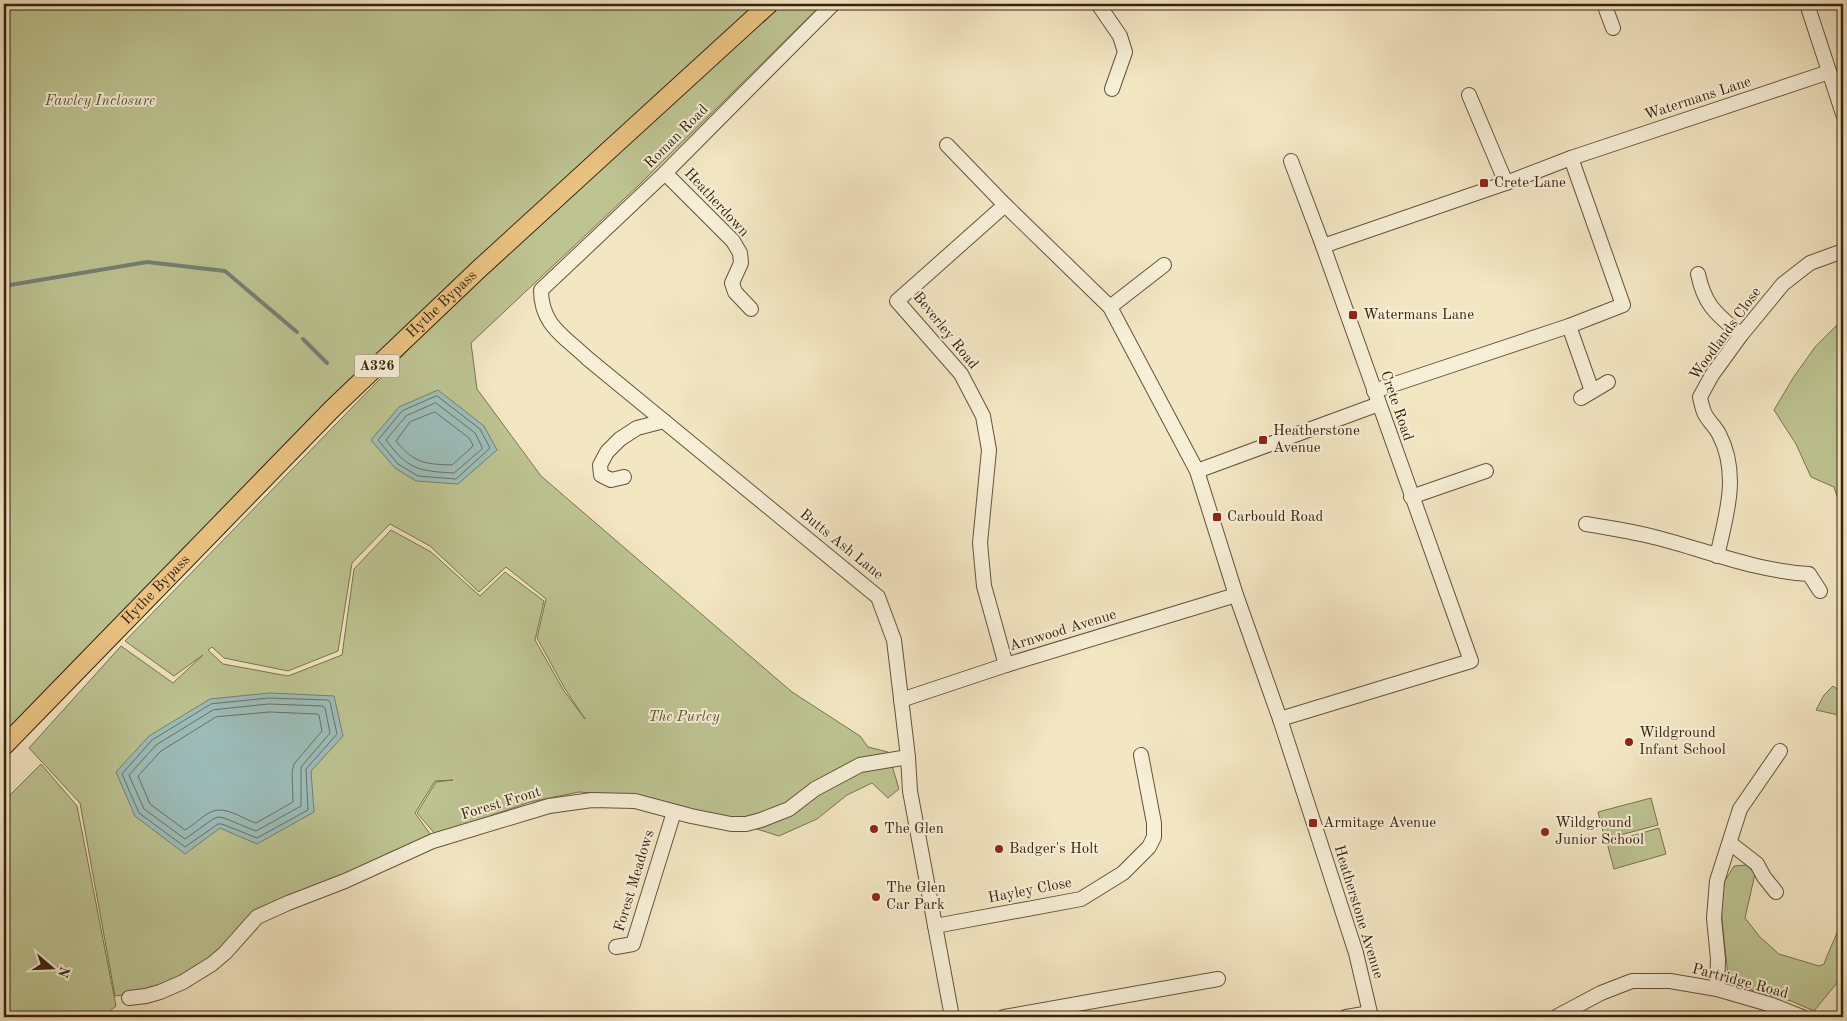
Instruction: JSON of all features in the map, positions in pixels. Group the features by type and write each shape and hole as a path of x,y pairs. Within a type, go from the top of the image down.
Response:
{"main road":[{"name":"Hythe Bypass","path":"4,746 333,408 480,269 768,4"}],"street":[{"name":"Roman Road","path":"541,290 665,172 833,4"},
{"path":"1098,4 1120,36 1125,52 1112,89"},
{"path":"1604,4 1613,28"},
{"path":"1807,4 1828,72 1843,109"},
{"name":"Watermans Lane","path":"1323,246 1506,183 1571,158 1828,72"},
{"path":"1469,95 1506,183"},
{"name":"Heatherstone Avenue","path":"947,145 1005,205 1110,307 1198,471 1236,595 1280,718 1356,952 1370,1015"},
{"path":"1198,471 1376,398 1623,304 1571,158"},
{"name":"Crete Road","path":"1280,718 1471,661 1291,161"},
{"name":"Heatherdown","path":"665,172 733,241 740,253 741,263 732,283 735,292 751,309"},
{"name":"Beverley Road","path":"1005,205 897,301 962,374 983,416 989,450 980,543 984,586 1006,666"},
{"name":"Woodlands Close","path":"1717,556 1729,510 1730,481 1727,457 1719,434 1704,413 1700,397 1712,375 1741,335 1783,284 1810,263 1843,251"},
{"path":"1110,307 1164,266"},
{"path":"1698,274 1702,293 1714,311 1741,335"},
{"name":"Butts Ash Lane","path":"541,290 541,303 544,314 550,324 587,358 878,597 894,640 908,757 910,791 952,1017"},
{"path":"1569,326 1586,395 1608,382"},
{"path":"624,477 611,480 602,475 600,465 607,452 620,439 638,428 664,421"},
{"path":"1411,497 1486,471"},
{"path":"1586,524 1660,539 1717,556 1769,568 1808,574 1820,591"},
{"name":"Arnwood Avenue","path":"900,700 1236,595"},
{"path":"1717,989 1718,959 1714,918 1717,880 1740,809 1780,751"},
{"name":"Hayley Close","path":"935,926 1080,899 1123,872 1149,847 1154,837 1154,823 1141,755"},
{"name":"Forest Front","path":"129,998 160,992 182,982 212,964 225,953 257,917 346,881 433,842 549,806 592,800 635,802 731,824 746,824 789,809 815,789 860,765 908,757"},
{"name":"Forest Meadows","path":"616,947 633,944 674,812"},
{"path":"1730,843 1757,864 1764,877 1776,892"},
{"path":"1004,1017 1218,979"},
{"name":"Partridge Road","path":"1556,1017 1601,992 1632,982 1670,981 1717,989 1772,1005 1802,1017"},
{"path":"1346,1017 1370,1015"}],"green space":[{"name":"Fawley Inclosure","path":"4,4 763,4 4,738"},
{"name":"The Purley","path":"781,4 822,4 641,183 471,343 477,389 541,476 792,692 860,736 868,747 888,752 899,789 888,798 872,783 847,795 817,819 779,836 712,815 624,795 579,792 530,802 436,835 417,813 436,782 453,780 435,781 415,813 433,838 251,916 221,952 179,979 146,992 115,996 80,803 29,748 121,646 173,683 203,655 174,676 125,641 445,312","holes":["390,524 430,546 479,592 506,567 546,599 537,638 565,689 585,719 564,691 535,640 544,601 505,572 480,596 431,552 391,530 354,569 342,655 288,676 223,664 208,650 212,647 224,658 288,671 338,651 352,563"]},
{"path":"1843,319 1843,514 1834,487 1811,477 1796,444 1774,410 1793,378 1815,347"},
{"path":"1833,686 1843,693 1843,716 1816,710 1824,695"},
{"path":"41,764 77,806 116,1006 103,1017 4,1017 4,801"},
{"path":"1651,798 1658,825 1605,839 1598,812"},
{"path":"1659,828 1666,854 1614,869 1607,843"},
{"path":"1747,865 1755,874 1745,918 1760,937 1779,954 1819,966 1824,964 1843,913 1843,968 1837,983 1814,1011 1791,1001 1734,985 1728,977 1720,900 1724,882 1734,866"}],"water":[{"path":"438,390 484,426 497,450 458,484 416,481 395,468 371,440 399,407"},
{"path":"269,693 334,696 343,736 311,771 314,812 257,844 220,828 185,854 135,816 116,772 149,736 210,699"}],"waterway":[{"path":"4,286 147,262 225,271 297,332"},
{"path":"303,339 327,363"},
{"path":"1843,451 1841,468 1843,482"}],"place":[{"name":"Crete Lane","path":"1484,183"},
{"name":"Watermans Lane","path":"1353,315"},
{"name":"Heatherstone Avenue","path":"1263,440"},
{"name":"Carbould Road","path":"1217,517"},
{"name":"Wildground Infant School","path":"1629,742"},
{"name":"Armitage Avenue","path":"1313,823"},
{"name":"The Glen","path":"874,829"},
{"name":"Wildground Junior School","path":"1545,832"},
{"name":"Badger's Holt","path":"999,849"},
{"name":"The Glen Car Park","path":"876,897"}]}
